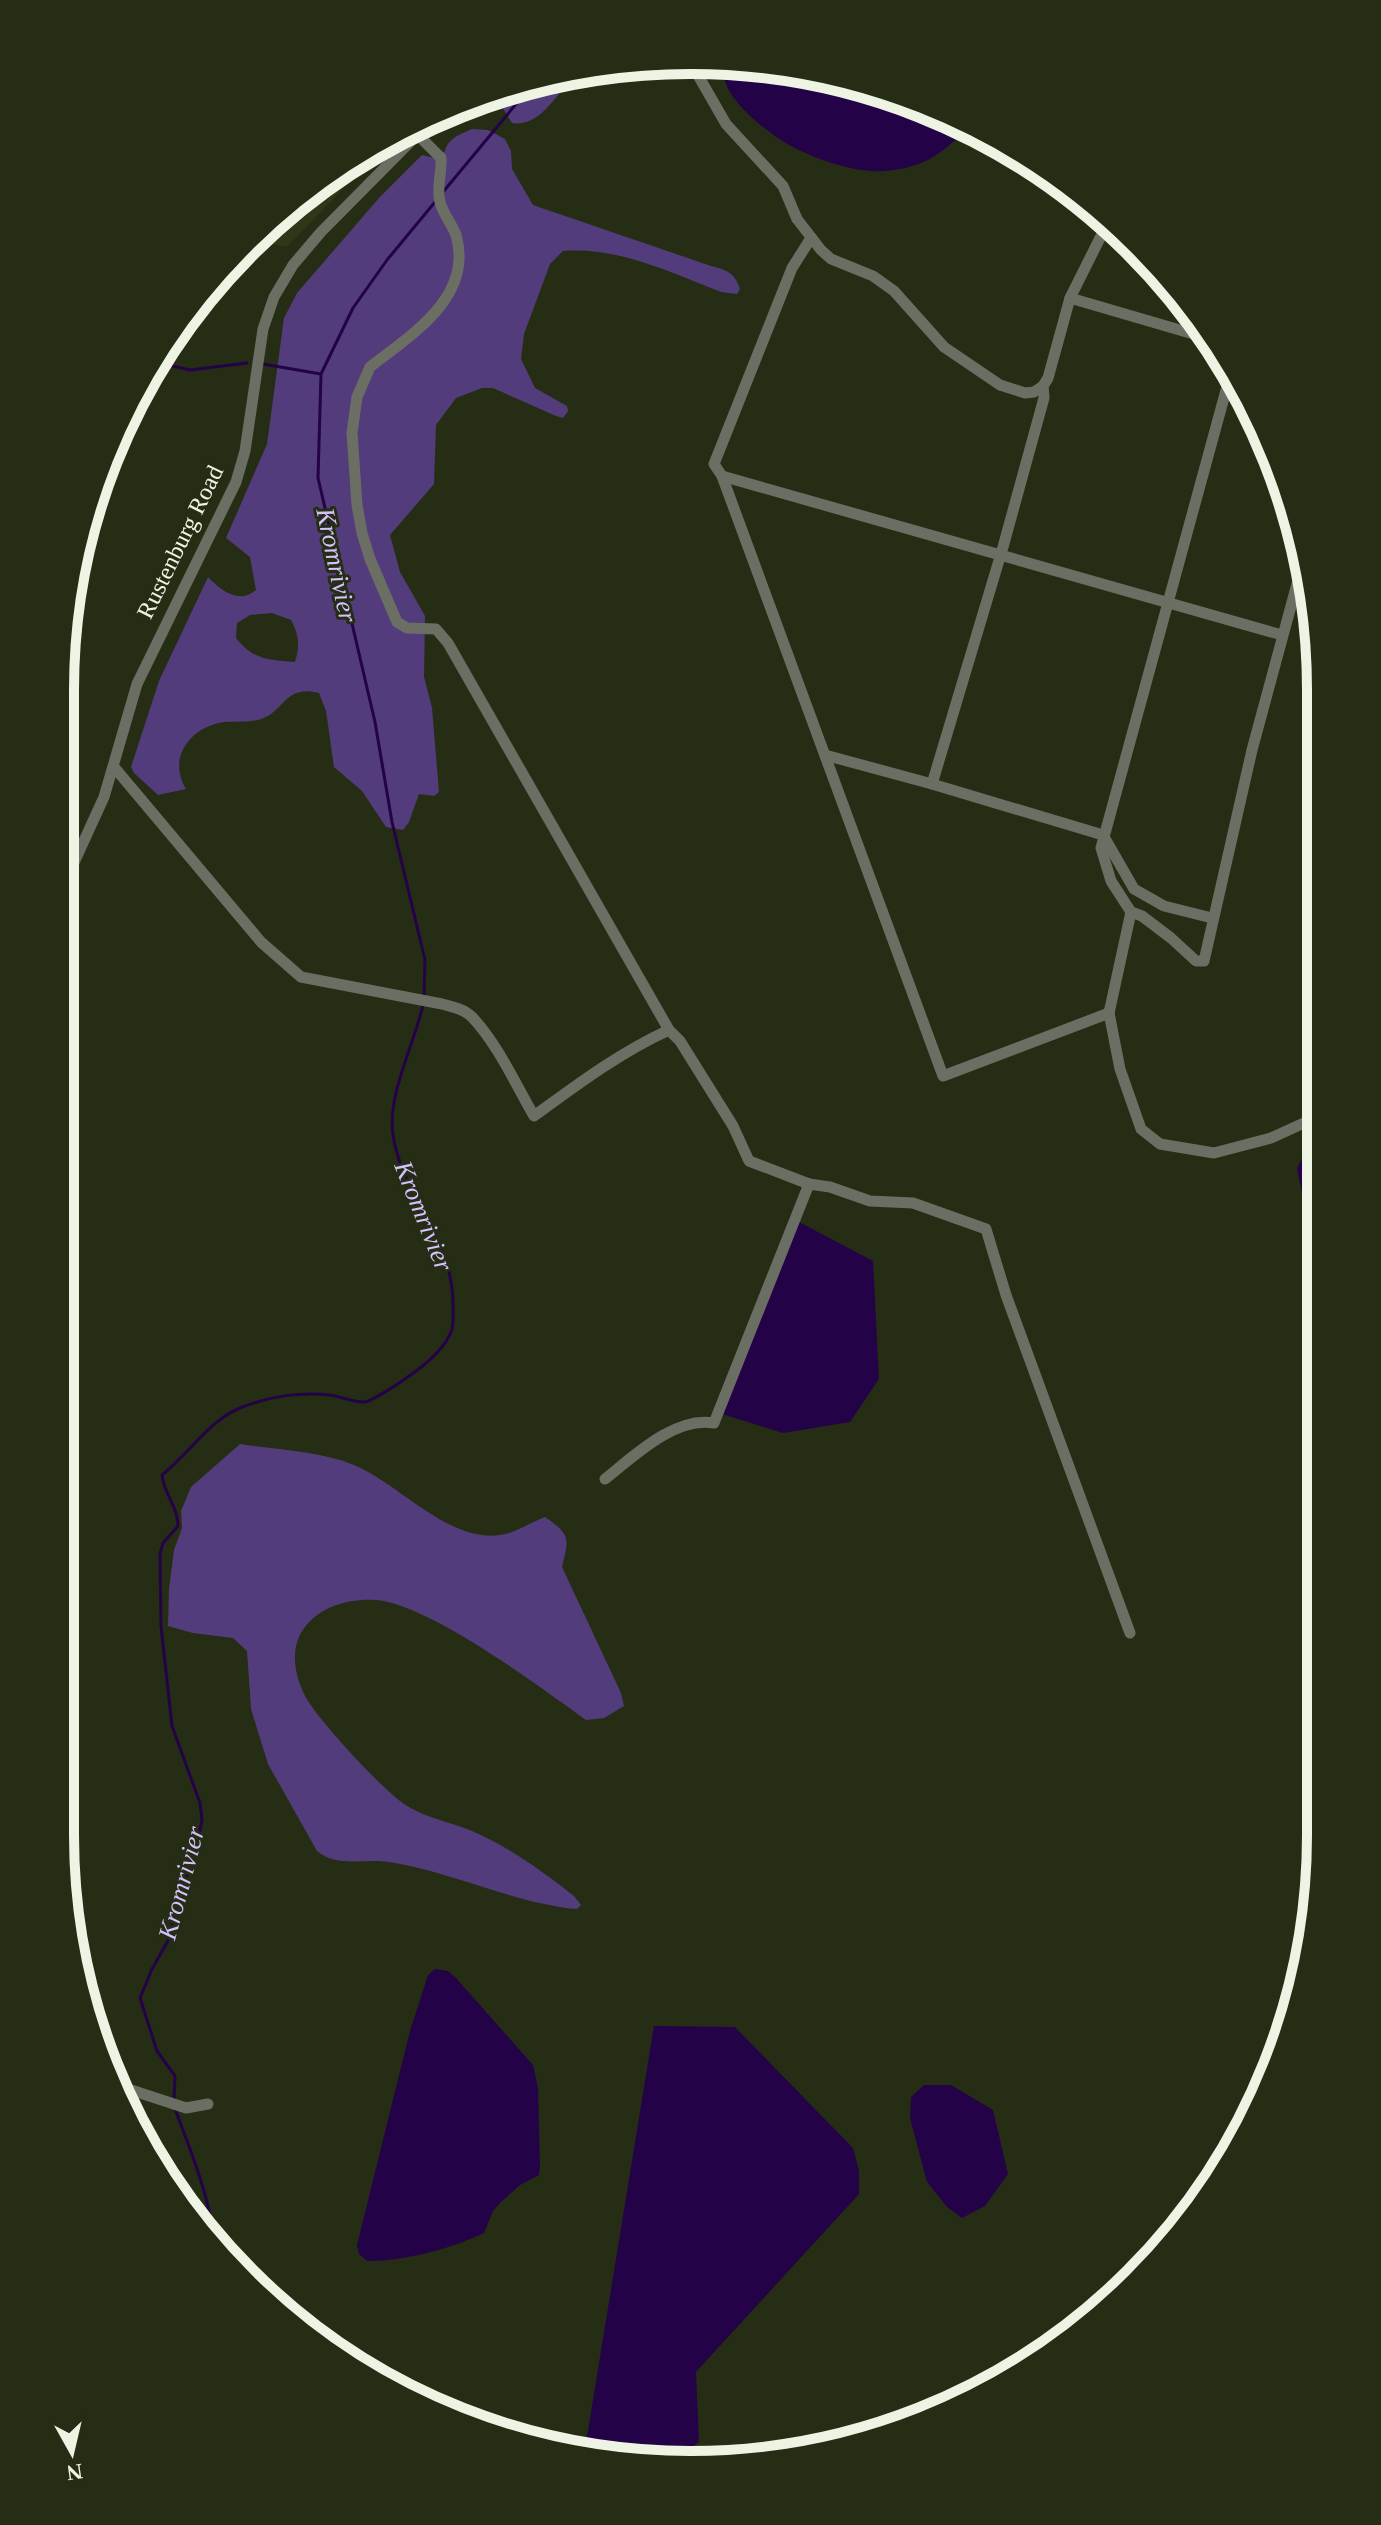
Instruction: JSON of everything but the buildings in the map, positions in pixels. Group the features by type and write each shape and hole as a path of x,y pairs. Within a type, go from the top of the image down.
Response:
{"street":[{"path":"697,74 726,124 783,186 797,219 831,259 873,276 894,291 944,347 986,377 1009,389 1034,392 1048,378 1070,298 1103,233"},
{"path":"420,137 441,158 440,201 455,234 458,264 449,295 438,311 365,374 357,397 352,433 362,533 397,622 407,628 436,629 448,643 669,1030 680,1041 733,1126 749,1161 809,1184 830,1187 870,1201 913,1203 986,1229 1006,1295 1130,1633"},
{"name":"Rustenburg Road","path":"74,863 104,797 137,684 236,482 245,451 263,329 274,297 293,265 321,232 412,141"},
{"path":"811,238 792,268 714,464 722,476 943,1076 1109,1013"},
{"path":"1070,298 1193,334"},
{"path":"932,784 1044,398 1043,386"},
{"path":"1227,387 1101,848 1111,881 1131,912 1142,916 1196,961 1204,961 1212,918 1297,582"},
{"path":"722,476 1282,635"},
{"path":"825,755 1103,835 1134,889 1164,906 1212,918"},
{"path":"114,767 261,942 301,977 458,1008 471,1016 498,1054 534,1116 598,1069 636,1045 669,1030"},
{"path":"1131,912 1109,1013 1120,1069 1141,1129 1160,1144 1214,1153 1271,1138 1307,1122"},
{"path":"605,1479 642,1447 698,1420 714,1423 809,1184"},
{"path":"130,2090 186,2108 208,2104"}],"shaded area":[{"path":"724,75 771,79 850,95 889,107 959,136 931,158 910,167 872,171 848,167 823,160 780,139 744,110 727,86"},
{"path":"563,88 540,114 522,123 512,123 501,104"},
{"path":"472,129 488,130 505,139 511,151 512,169 533,205 722,269 733,276 740,289 737,294 721,292 624,257 563,251 550,264 524,334 521,359 535,388 567,406 568,411 563,418 493,388 482,388 456,398 436,425 434,484 390,535 400,572 425,616 424,677 432,708 439,792 434,796 419,794 403,830 386,827 362,791 334,767 326,711 319,693 308,691 292,695 261,719 224,722 201,730 192,737 181,755 179,766 186,789 158,795 131,767 159,681 208,577 224,591 237,596 256,590 250,557 226,538 267,444 284,318 297,293 379,198 422,155 435,158 445,151 452,140","holes":["272,613 291,620 298,641 295,662 255,655 236,638 237,623 250,615"]},
{"path":"362,170 287,247 267,243 315,201"},
{"path":"1307,1153 1307,1216 1297,1169"},
{"path":"797,1221 873,1261 879,1379 850,1422 783,1433 722,1414"},
{"path":"240,1444 313,1454 354,1465 450,1525 470,1533 491,1536 512,1532 545,1517 564,1533 567,1543 562,1567 621,1693 624,1706 604,1718 586,1720 454,1631 398,1605 376,1600 346,1602 319,1614 300,1635 296,1644 295,1664 303,1693 316,1712 353,1756 394,1796 420,1812 486,1837 512,1852 574,1896 581,1905 577,1909 530,1901 413,1867 380,1861 342,1861 317,1851 268,1764 251,1709 247,1651 233,1638 168,1626 169,1589 174,1550 182,1528 181,1511 191,1487"},
{"path":"435,1969 448,1971 456,1978 533,2065 538,2088 539,2175 520,2185 501,2202 493,2211 484,2233 427,2253 367,2261 359,2254 357,2245 410,2031 428,1975"},
{"path":"654,2026 735,2027 853,2148 859,2171 859,2194 696,2372 699,2442 687,2451 650,2450 586,2442"},
{"path":"924,2085 951,2085 993,2110 1008,2174 985,2206 962,2218 947,2207 927,2182 910,2118 911,2097"}],"waterway":[{"name":"Kromrivier","path":"443,192 521,98"},
{"name":"Kromrivier","path":"424,998 425,960 392,822 375,722 318,478 321,374 353,308 387,260 435,202"},
{"path":"168,365 190,370 247,363"},
{"path":"263,364 321,374"},
{"name":"Kromrivier","path":"174,2100 175,2076 157,2051 140,1998 169,1939 202,1820 200,1803 172,1726 161,1626 160,1554 163,1543 178,1526 162,1475 211,1427 245,1406 276,1397 319,1394 365,1402 417,1371 449,1337 453,1326 453,1305 445,1258 406,1178 393,1135 397,1087 423,1005"},
{"name":"Kromrivier","path":"175,2109 193,2156 210,2221"}]}
